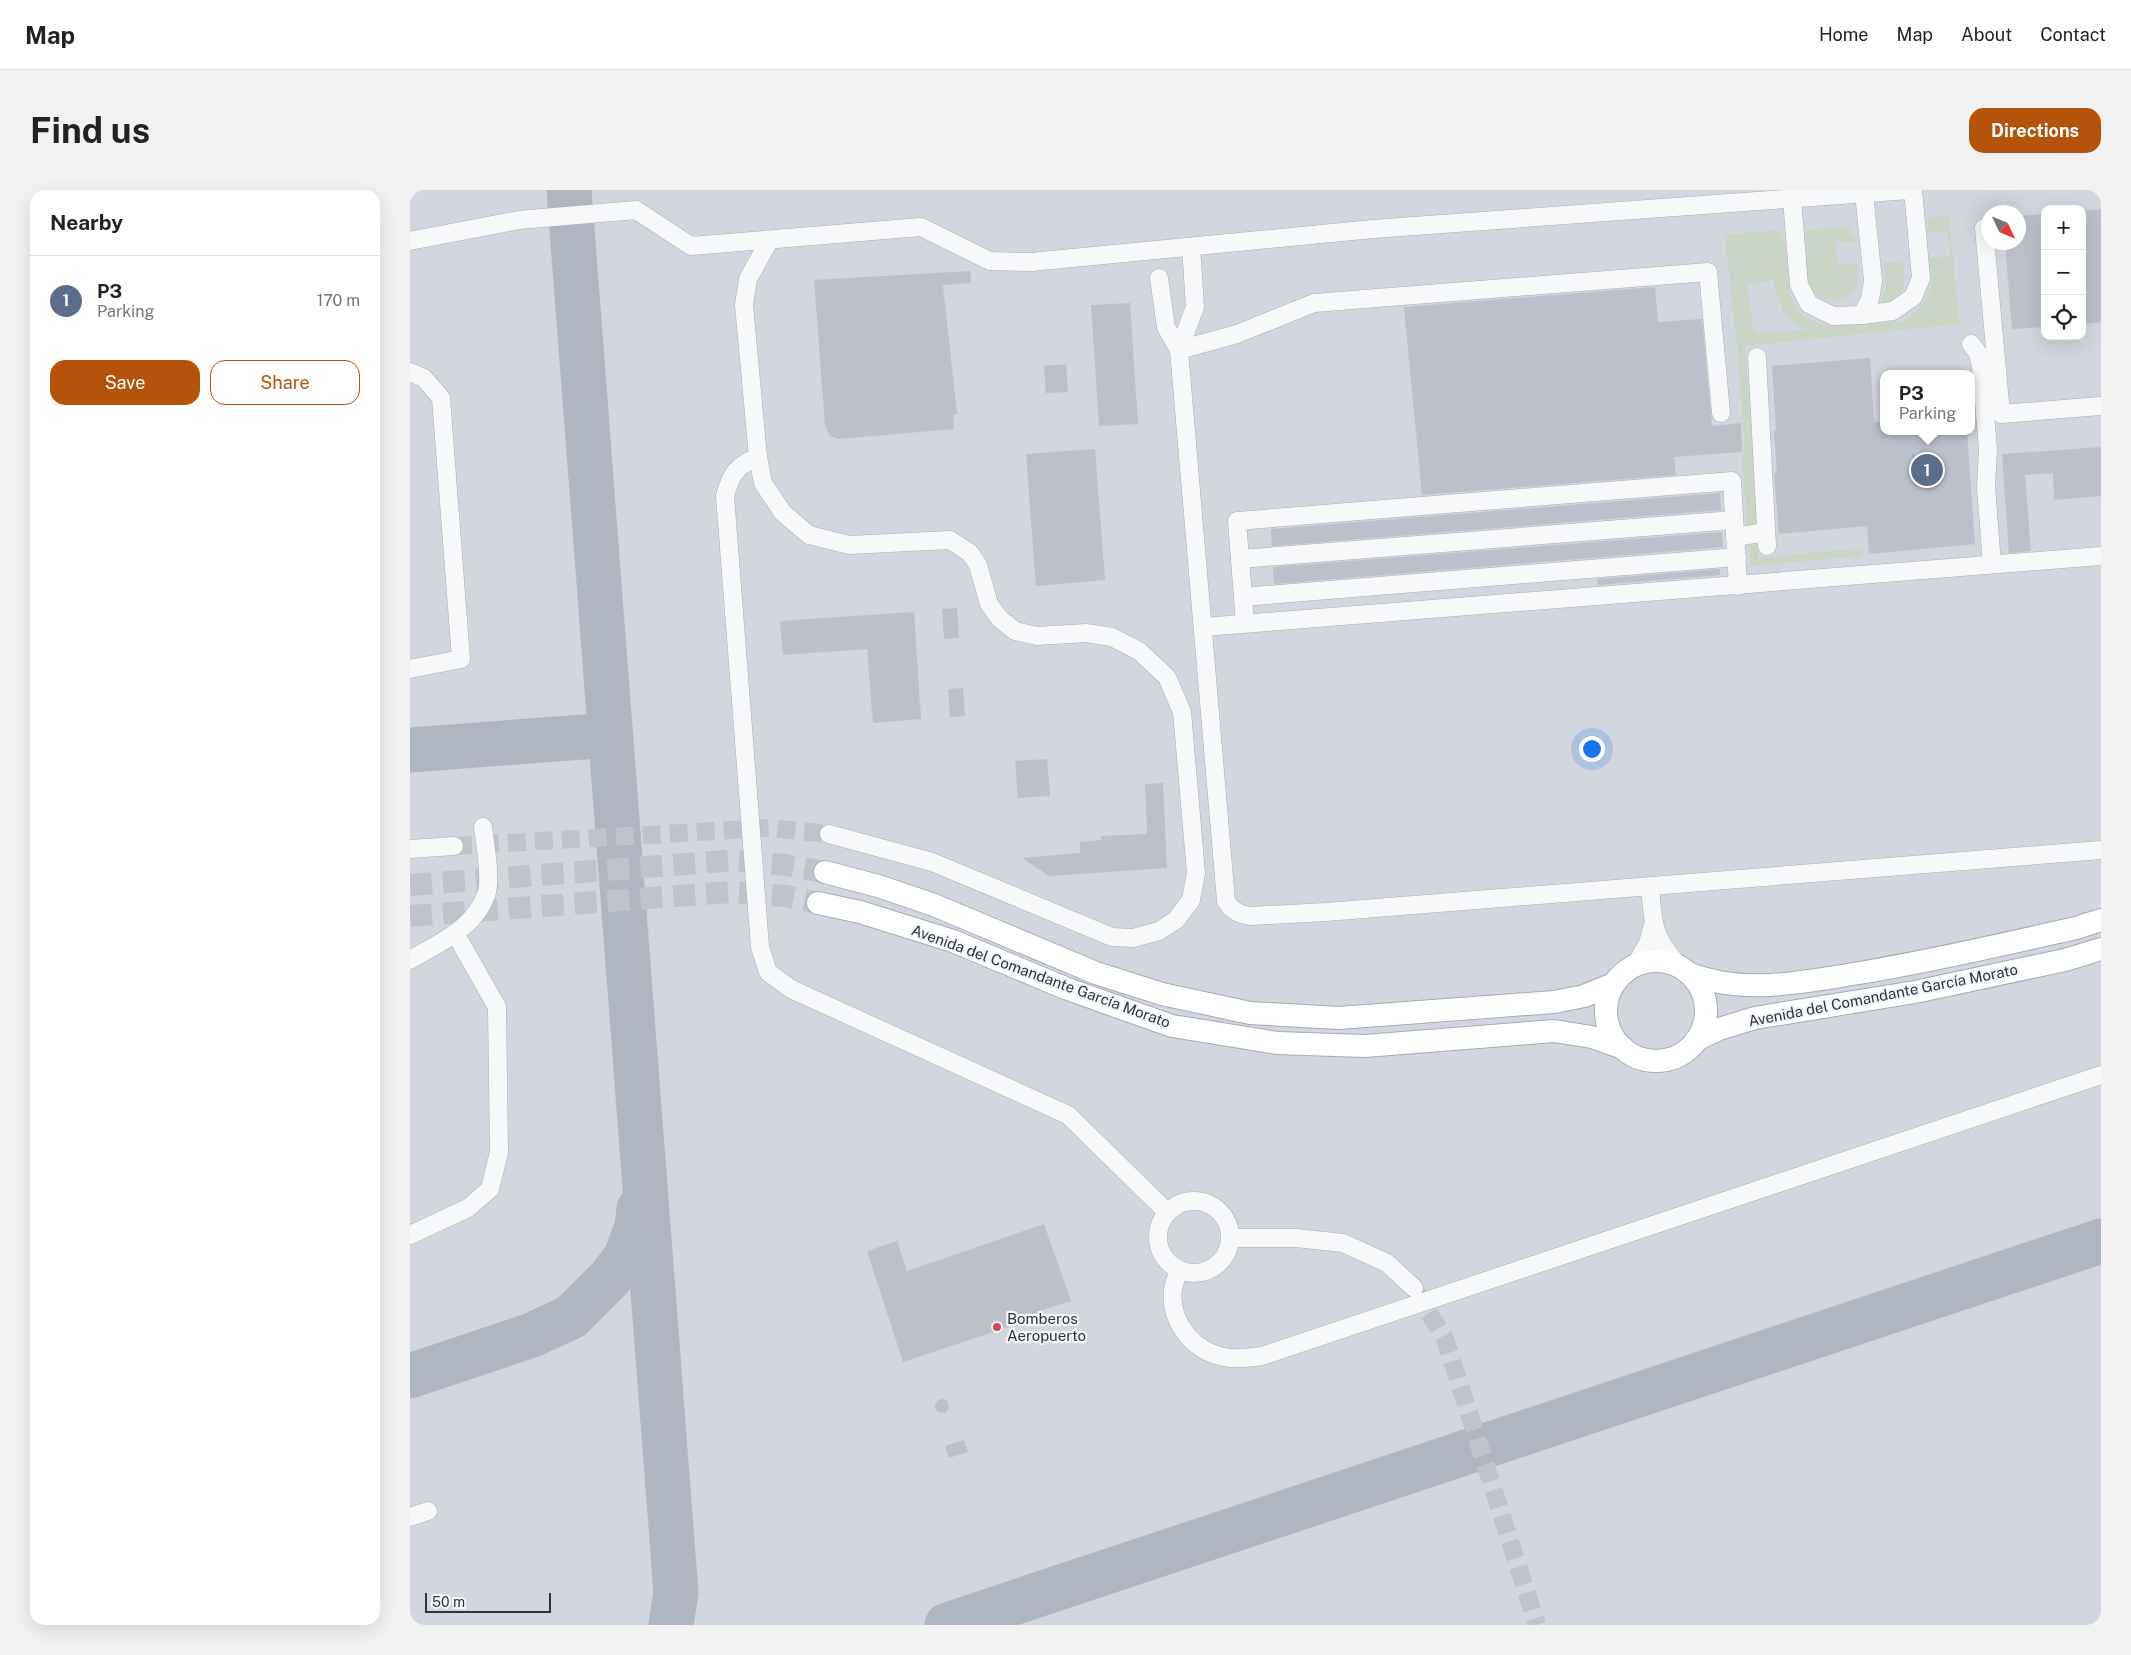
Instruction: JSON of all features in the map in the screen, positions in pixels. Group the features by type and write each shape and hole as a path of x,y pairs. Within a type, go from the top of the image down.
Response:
{"main road":[{"name":"Avenida del Comandante García Morato","path":"825,872 934,904 1096,973 1162,994 1250,1013 1339,1018 1554,1002 1584,996 1614,984"},
{"name":"Avenida del Comandante García Morato","path":"818,903 860,912 953,941 1065,988 1172,1026 1277,1043 1365,1046 1554,1031 1592,1037 1623,1048"},
{"name":"Avenida del Comandante García Morato","path":"1685,970 1711,982 1750,986 1800,983 1903,966 2076,928 2101,920"},
{"name":"Avenida del Comandante García Morato","path":"1696,1040 1719,1029 1755,1018 1915,992 2065,960 2101,949"},
{"path":"1650,961 1664,961 1685,970 1702,992 1706,1013 1703,1028 1696,1040 1685,1052 1670,1059 1653,1061 1637,1057 1623,1048 1614,1038 1608,1025 1606,1011 1608,997 1614,984 1623,973 1635,966 1650,961"}],"street":[{"path":"410,241 519,220 636,210 691,246 921,227 990,261 1030,262 1373,230 1909,190"},
{"path":"1792,199 1799,285 1809,304 1833,316 1862,315 1893,311 1913,297 1921,278 1913,190"},
{"path":"1862,315 1870,299 1873,281 1864,193"},
{"path":"769,240 748,279 744,305 758,457 763,483 783,513 809,535 849,546 950,540 970,553 978,565 989,604 1000,619 1015,631 1037,636 1086,633 1112,637 1140,651 1168,677 1182,712 1196,873 1191,900 1176,920 1159,931 1133,938 1112,937 932,862 829,834"},
{"path":"1179,350 1195,307 1191,246"},
{"path":"1986,250 2001,414 2101,406"},
{"path":"1179,350 1237,334 1314,303 1708,272 1721,413"},
{"path":"1159,278 1166,327 1179,350 1226,901 1230,908 1239,914 1250,916 1326,912 2101,850"},
{"path":"1971,344 1978,353 1981,367 1988,449 1986,488 1992,564"},
{"path":"1240,559 1735,528 1767,539 1757,357"},
{"path":"410,372 424,378 441,398 462,659 410,669"},
{"path":"758,457 743,463 730,477 725,496 760,947 768,972 791,990 1068,1115 1167,1212"},
{"path":"1246,623 1237,521 1732,481 1738,586"},
{"path":"1204,626 1738,586 2101,556"},
{"path":"1243,597 1737,557"},
{"path":"410,960 468,925 487,892 483,827"},
{"path":"410,849 454,846"},
{"path":"1650,887 1653,925 1664,950 1685,970"},
{"path":"1635,966 1648,943 1653,925"},
{"path":"410,1235 468,1208 490,1189 499,1152 497,1007 455,933"},
{"path":"1178,1270 1173,1290 1175,1309 1184,1332 1189,1338 1199,1348 1217,1356 1242,1359 1262,1356 2101,1075"},
{"path":"1202,1201 1213,1206 1223,1214 1229,1225 1231,1238 1228,1250 1222,1260 1213,1268 1196,1273 1178,1270 1169,1264 1162,1255 1157,1233 1160,1222 1167,1212 1183,1202 1202,1201"},
{"path":"1231,1238 1296,1238 1343,1243 1387,1263 1414,1288"},
{"path":"410,1517 428,1511"}],"shaded area":[{"path":"410,190 2101,190 2101,1625 410,1625"}],"green space":[{"path":"1949,216 1959,324 1745,346 1758,525 1747,526 1742,452 1745,451 1737,347 1725,235 1779,230 1785,241 1790,294 1804,317 1824,326 1902,322 1920,307 1927,297 1931,286 1929,258 1951,256 1947,231 1927,232 1929,217","holes":["1774,280 1780,303 1786,314 1795,324 1808,330 1754,333 1747,285"]},
{"path":"1848,227 1857,242 1836,242 1837,265 1858,264 1857,284 1849,295 1843,298 1829,300 1822,298 1811,291 1806,282 1804,246 1807,230"},
{"path":"1904,261 1904,289 1896,299 1880,304 1886,286 1884,263"},
{"path":"1757,543 1759,558 1862,548 1862,556 1751,566 1749,544"}],"building":[{"path":"2101,209 2101,322 2086,324 2086,250 2086,211"},
{"path":"2041,214 2041,327 2012,329 2006,250 2026,250 2026,215"},
{"path":"970,271 971,283 943,285 957,414 953,415 954,429 838,439 829,435 825,425 814,280"},
{"path":"1655,287 1658,322 1702,319 1712,426 1741,423 1742,452 1674,457 1676,475 1422,495 1404,307"},
{"path":"1130,303 1138,424 1099,426 1091,305"},
{"path":"1870,358 1874,422 1880,422 1880,435 1967,435 1975,544 1869,554 1867,526 1779,534 1774,473 1777,473 1772,366"},
{"path":"1066,364 1068,392 1046,393 1044,366"},
{"path":"2101,447 2101,496 2054,500 2053,473 2025,475 2031,551 2009,553 2002,454"},
{"path":"1095,449 1105,580 1036,586 1026,454"},
{"path":"1720,493 1721,510 1272,546 1271,529"},
{"path":"1722,532 1723,547 1274,584 1273,567"},
{"path":"1720,569 1720,575 1598,585 1597,579"},
{"path":"957,608 959,638 944,639 942,609"},
{"path":"914,612 921,719 873,723 867,649 783,655 780,621"},
{"path":"963,688 965,716 950,717 948,689"},
{"path":"1047,759 1050,796 1018,798 1015,761"},
{"path":"1163,783 1167,868 1049,876 1022,858 1080,853 1080,842 1101,840 1101,836 1147,834 1145,784"},
{"path":"1044,1224 1071,1301 1042,1310 1044,1315 903,1362 867,1251 897,1241 907,1271"},
{"path":"939,1399 945,1399 949,1406 945,1413 939,1413 935,1409 935,1403"},
{"path":"964,1440 968,1452 949,1458 945,1446"}],"taxiway":[{"path":"569,190 676,1593 671,1625"},
{"path":"410,750 610,735"},
{"path":"410,1376 532,1335 571,1317 609,1279 626,1257 637,1226 639,1209"},
{"path":"947,1625 2101,1241"}],"tunnel":[{"path":"454,846 769,828 829,834"},
{"path":"410,885 737,860 785,865 825,872"},
{"path":"410,916 731,892 786,896 818,903"},
{"path":"1415,1290 1445,1339 1537,1625"}],"place":[{"name":"P3","path":"1927,470"},
{"name":"Bomberos Aeropuerto","path":"997,1327"}]}
